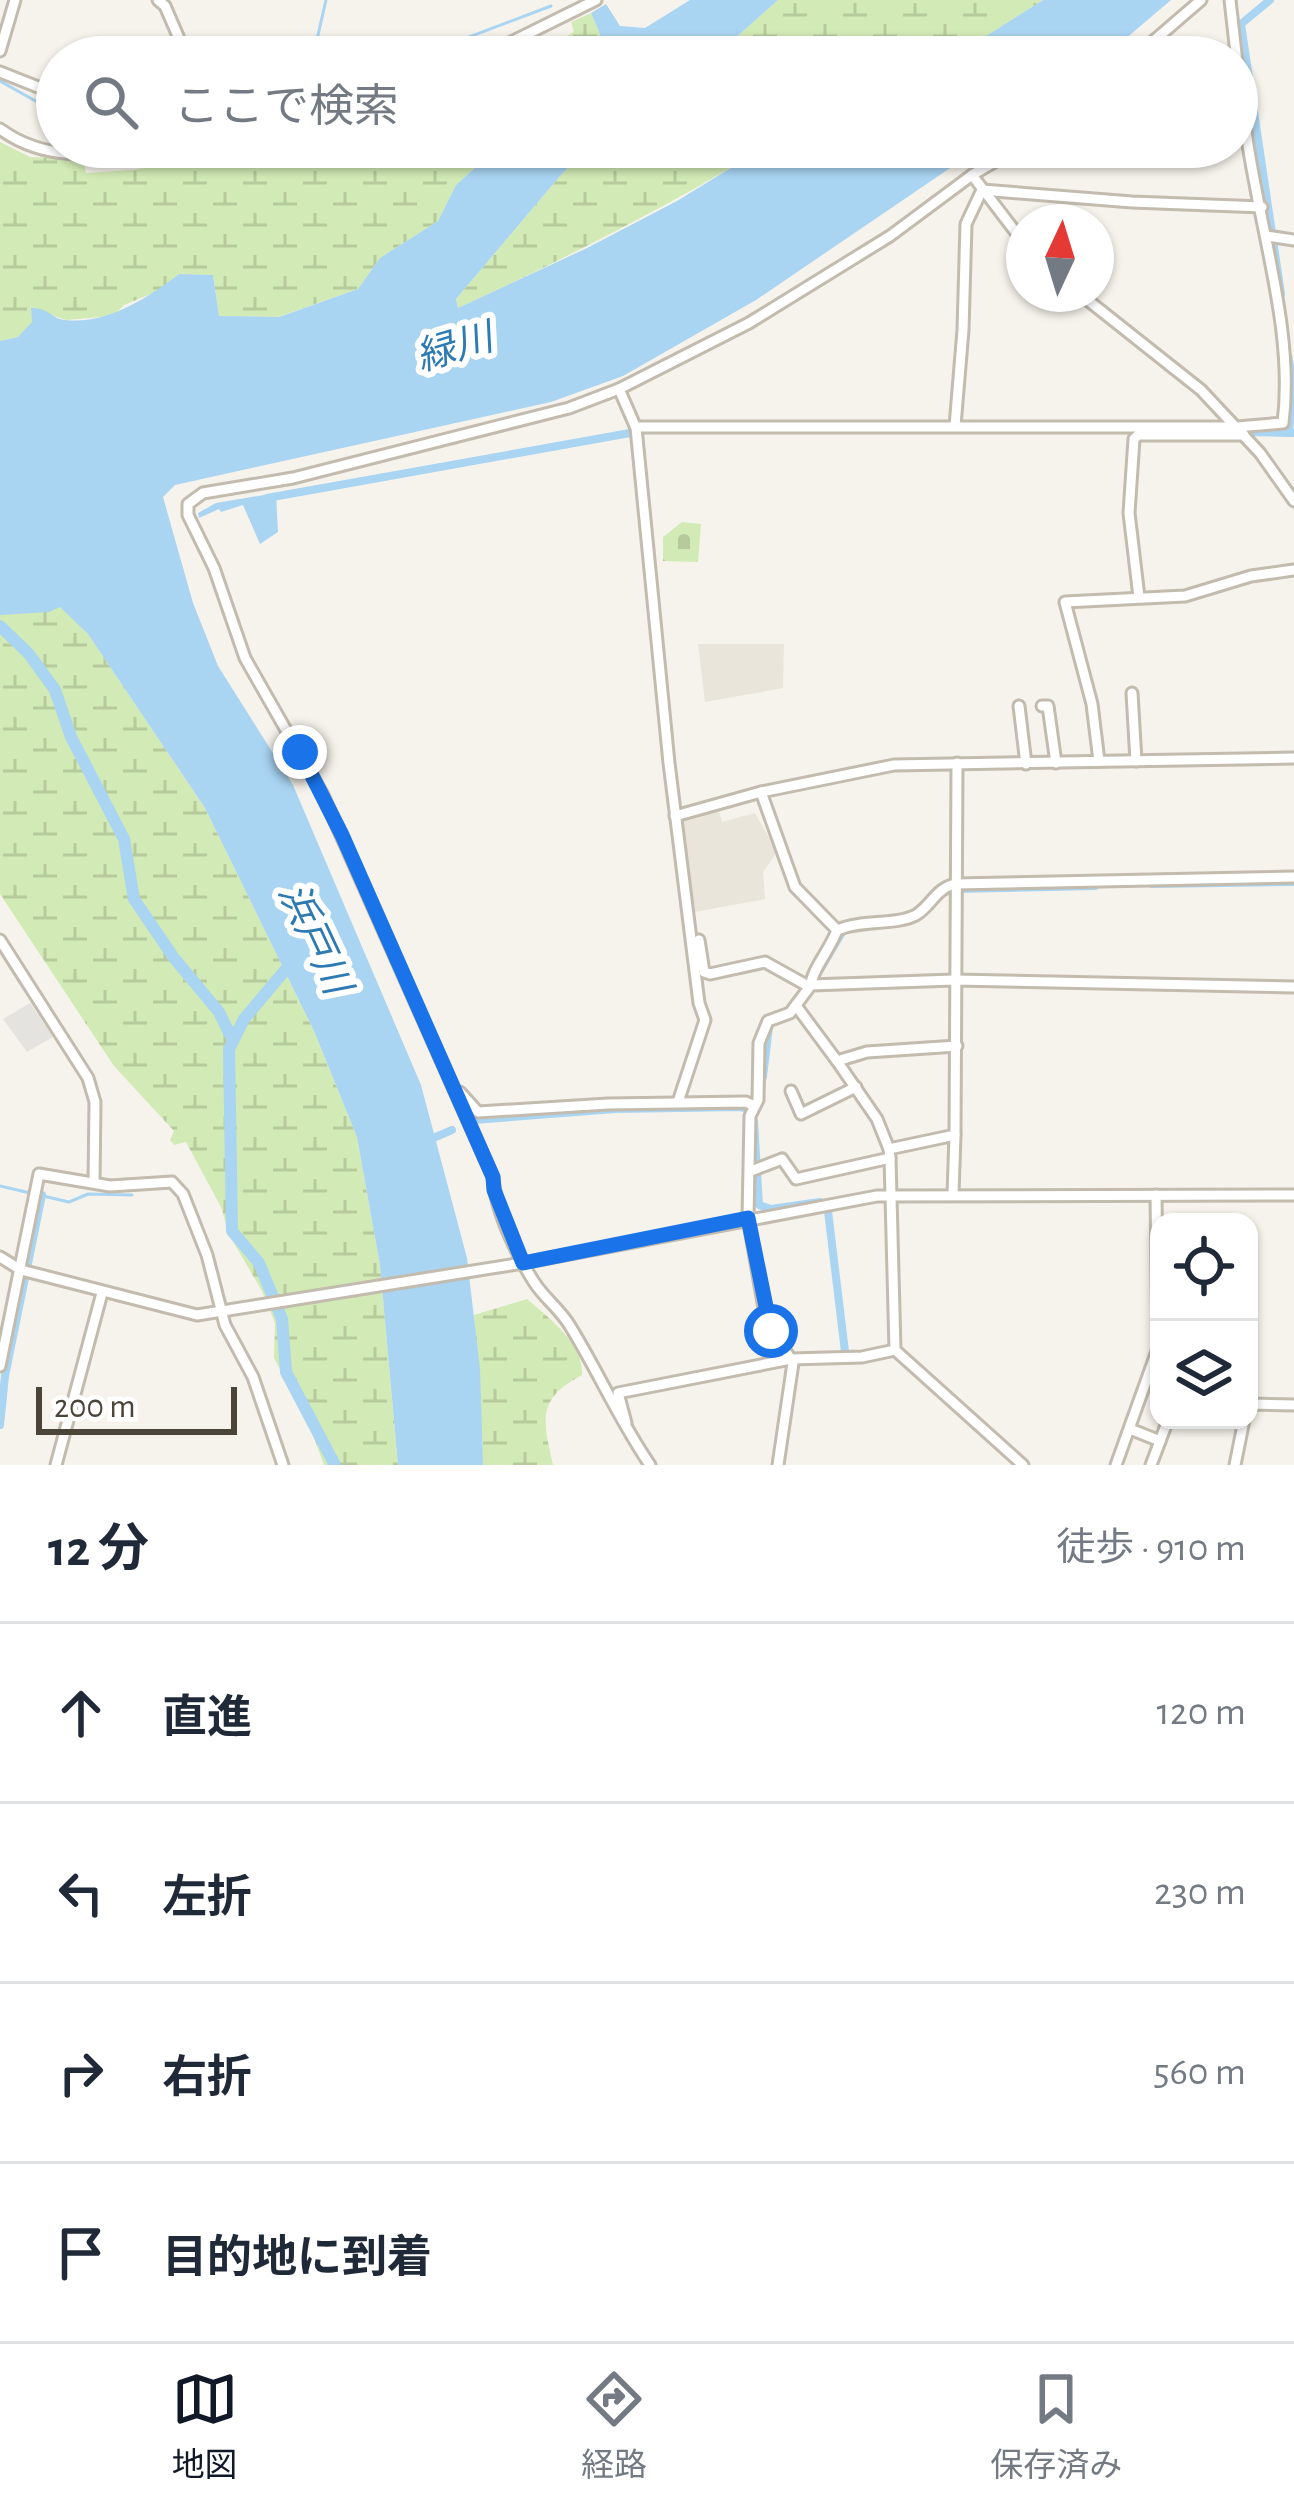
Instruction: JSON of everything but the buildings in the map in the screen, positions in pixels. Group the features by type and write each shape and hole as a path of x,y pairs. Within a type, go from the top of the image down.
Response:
{"street":[{"path":"0,51 15,0"},
{"path":"158,0 178,36"},
{"path":"523,36 596,0"},
{"path":"1230,0 1235,36"},
{"path":"1160,36 1201,2"},
{"path":"0,72 36,86"},
{"path":"0,129 36,148"},
{"path":"650,1465 572,1328 519,1263 493,1177 323,795 244,658 214,568 188,515 188,504 203,493 316,472 569,408 619,389 829,275 983,168"},
{"path":"1139,597 1130,513 1134,439 1283,423 1288,386 1271,236 1252,168"},
{"path":"971,175 1006,220"},
{"path":"982,190 1262,207"},
{"path":"955,426 966,224 982,190"},
{"path":"1271,236 1294,240"},
{"path":"1103,312 1201,390 1294,501"},
{"path":"619,389 636,430 675,816 705,1020 678,1102"},
{"path":"636,430 955,426 1240,431"},
{"path":"1099,761 1092,704 1066,602 1194,595 1251,576 1294,570"},
{"path":"1132,693 1136,761"},
{"path":"1019,706 1026,764"},
{"path":"1042,706 1048,706 1056,763"},
{"path":"675,816 761,792 894,765 1294,758"},
{"path":"953,1195 956,763"},
{"path":"761,792 795,886 837,930"},
{"path":"778,1465 791,1359 766,1320 748,1218 759,1043 765,1026 798,1008 837,930 854,922 913,917 944,886 1294,878"},
{"path":"0,940 88,1078 95,1102 94,1182"},
{"path":"693,941 699,940 704,972 765,962 809,985 954,980 1294,987"},
{"path":"798,1008 888,1138 895,1350 1023,1465"},
{"path":"836,1061 867,1052 957,1046"},
{"path":"795,1094 801,1114 856,1087"},
{"path":"456,1093 478,1112 678,1102 746,1102 753,1109"},
{"path":"754,1170 782,1159 796,1179 955,1136"},
{"path":"0,1366 25,1271 39,1174 142,1186 172,1182 180,1187 207,1255 284,1465"},
{"path":"3,1263 184,1313 226,1311 890,1195 1294,1195"},
{"path":"1116,1465 1158,1348 1156,1195"},
{"path":"56,1465 102,1293"},
{"path":"629,1434 618,1394 791,1359 847,1358 895,1350"},
{"path":"1143,1386 1150,1387"},
{"path":"1258,1404 1294,1405"},
{"path":"1130,1429 1160,1441"},
{"path":"1151,1465 1165,1429"},
{"path":"1234,1465 1242,1429"}],"shaded area":[{"path":"698,644 784,644 783,688 705,702"},
{"path":"718,808 722,822 755,813 777,852 763,872 765,899 695,912 682,820"},
{"path":"30,1003 53,1037 27,1052 3,1019"}],"green space":[{"path":"778,0 1043,0 986,36 738,36"},
{"path":"591,13 599,36 566,36 574,32 571,22"},
{"path":"0,142 36,157 36,168 85,168 86,173 144,168 475,168 456,185 438,221 380,258 358,289 278,317 219,316 213,275 179,274 113,316 66,320 31,308 33,322 18,337 0,341"},
{"path":"568,168 729,168 614,232 458,308 456,299"},
{"path":"682,522 701,524 698,562 663,561 663,537"},
{"path":"60,606 88,634 205,808 314,1031 357,1137 380,1265 398,1465 324,1465 309,1424 274,1358 275,1323 262,1291 228,1233 222,1209 186,1142 174,1145 170,1140 174,1131 114,1066 0,894 0,615"},
{"path":"527,1299 571,1342 582,1375 557,1393 546,1412 553,1465 483,1465 474,1315"}],"water":[{"path":"690,0 778,0 738,36 599,36 591,13 606,4 620,26 645,28"},
{"path":"1043,0 1171,0 1129,36 986,36"},
{"path":"475,168 568,168 456,299 458,308 587,248 731,168 950,168 756,300 623,376 551,402 175,485 163,497 193,603 218,666 293,785 421,1085 467,1258 480,1369 483,1465 398,1465 380,1265 357,1137 314,1031 205,808 88,634 60,607 0,615 0,341 18,337 32,322 31,308 65,320 96,318 140,300 179,274 213,275 219,316 279,317 358,289 380,258 438,221 456,185"},
{"path":"276,493 278,532 260,544 243,505 199,518 198,513 216,503"}],"waterway":[{"path":"318,36 326,0"},
{"path":"1243,36 1241,24 1270,0"},
{"path":"472,36 551,6"},
{"path":"0,81 36,101"},
{"path":"1258,139 1281,294"},
{"path":"1288,356 1293,380 1289,433"},
{"path":"267,498 641,431"},
{"path":"1251,432 1293,433"},
{"path":"0,626 29,654 55,690 71,737 124,839 134,899 219,1012 233,1041"},
{"path":"1152,884 1294,882"},
{"path":"954,889 1095,886"},
{"path":"818,973 844,929"},
{"name":"浜戸川","path":"292,962 244,1019 229,1049 232,1231 259,1263 282,1319 286,1372 335,1465"},
{"path":"763,1077 769,1026"},
{"path":"474,1120 615,1109 741,1107 754,1112"},
{"path":"754,1121 759,1205 771,1209 820,1202"},
{"path":"431,1139 452,1130"},
{"path":"0,1186 69,1202 88,1194 132,1195"},
{"path":"0,1425 5,1376 42,1195"},
{"path":"828,1211 846,1360"}],"route":[{"path":"300,752 342,835 493,1177 523,1263 748,1218 771,1331"}],"water label":[{"name":"緑川","path":"454,346"}]}
